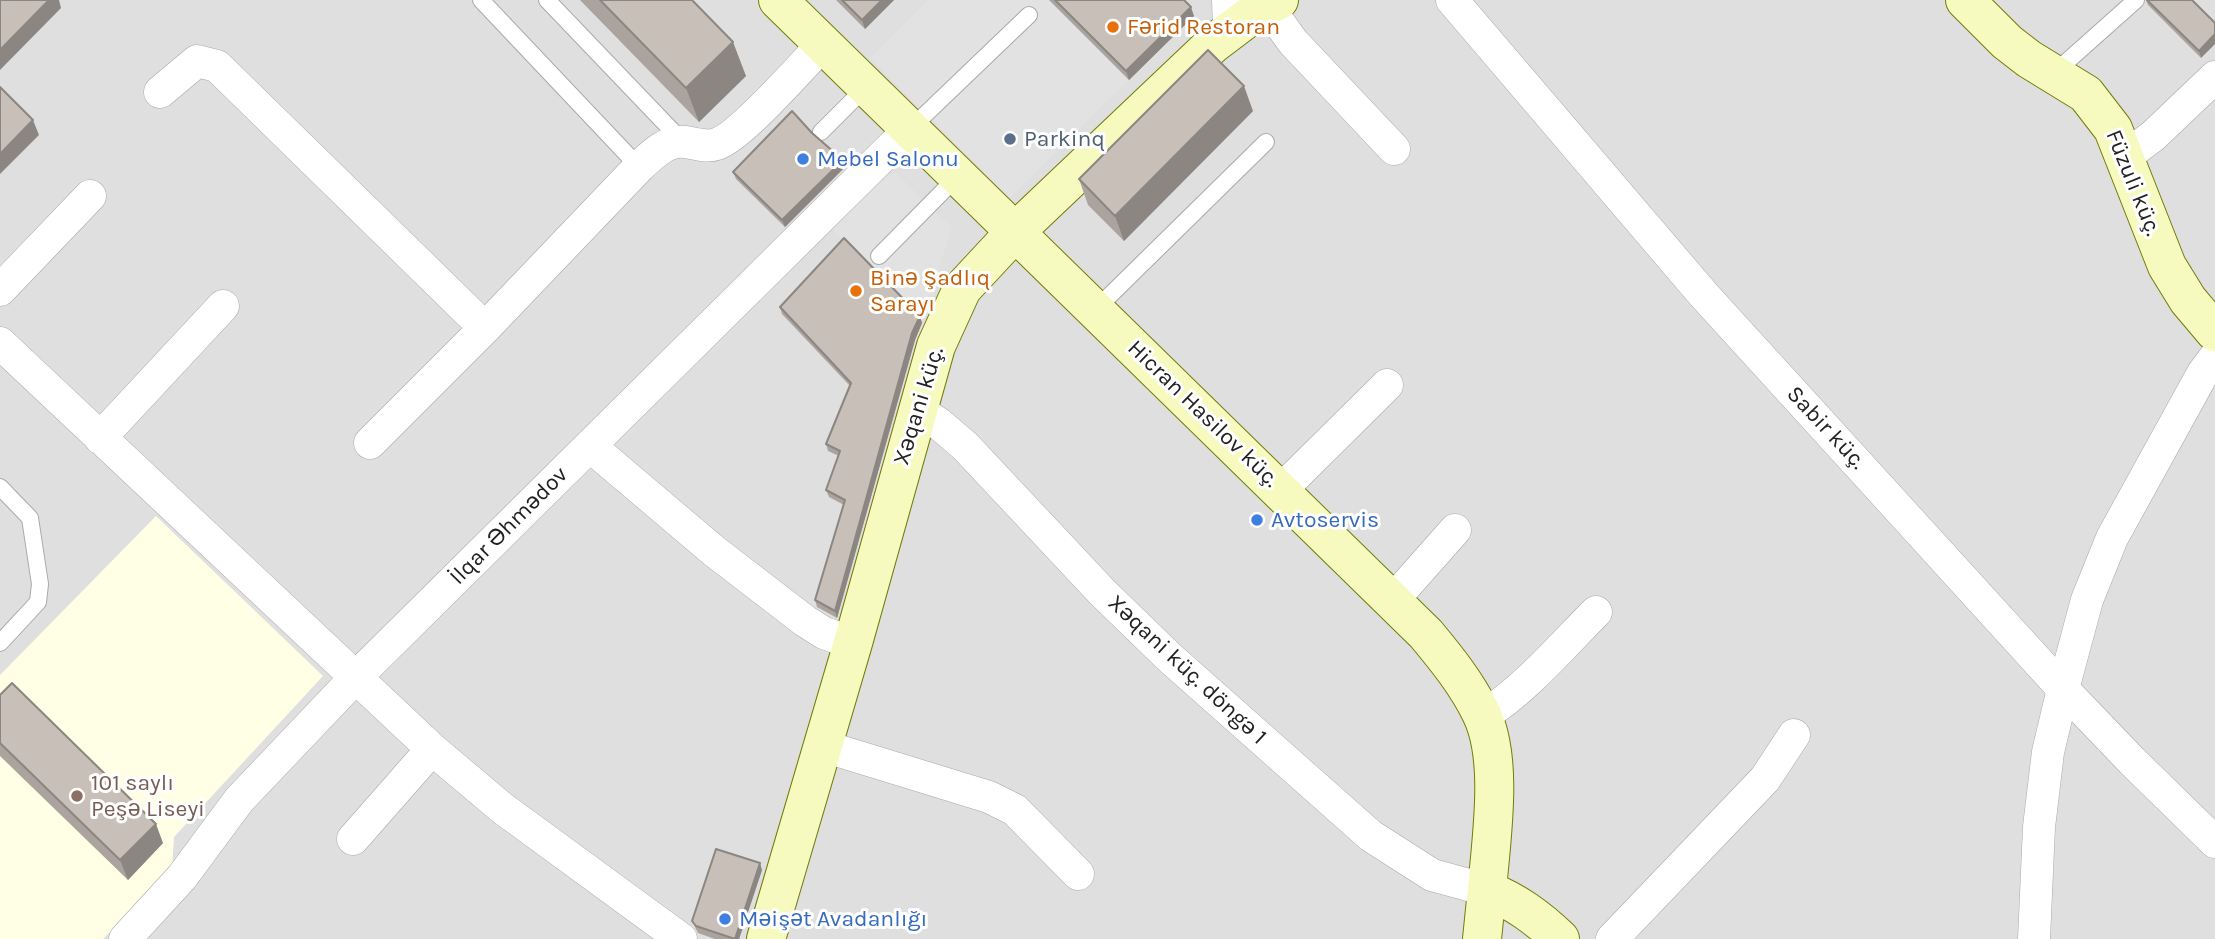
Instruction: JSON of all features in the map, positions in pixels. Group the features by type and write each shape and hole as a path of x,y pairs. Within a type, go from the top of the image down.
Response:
{"street":[{"name":"Hicran Hasilov küç.","path":"778,0 1393,600 1450,663 1483,716 1492,761 1495,794 1482,939"},
{"name":"Sabir küç.","path":"1451,0 1703,294 2063,689 2215,842"},
{"name":"Füzuli küç.","path":"1965,0 2029,60 2086,94 2102,112 2125,157 2167,265 2188,300 2215,332"},
{"path":"1273,3 1293,42 1394,149"},
{"name":"Xəqani küç.","path":"766,939 853,643 917,409 936,346 962,289 1228,15 1273,3"},
{"path":"370,443 659,149 681,141 702,146 717,144 738,131 823,44"},
{"path":"160,92 197,61 217,66 485,328"},
{"path":"2125,157 2153,136 2215,77"},
{"name":"İlqar Əhmədov","path":"125,939 182,877 239,800 355,678 910,129"},
{"path":"0,290 90,196"},
{"path":"100,438 223,306"},
{"path":"0,342 432,749 502,808 681,939"},
{"path":"2034,939 2039,827 2049,752 2087,600 2112,538 2203,373 2215,357"},
{"path":"1281,491 1387,385"},
{"name":"Xəqani küç. döngə 1","path":"917,409 965,446 1102,592 1170,657 1371,836 1432,875 1487,890"},
{"path":"590,446 714,551 805,621 824,633 853,643"},
{"path":"1393,600 1455,530"},
{"path":"1483,716 1523,684 1596,612"},
{"path":"1612,939 1765,779 1794,735"},
{"path":"823,746 989,797 1015,810 1078,874"},
{"path":"353,839 432,749"},
{"path":"1487,890 1531,912 1560,939"}],"lane":[{"path":"481,0 639,167"},
{"path":"547,0 681,141"},
{"path":"2054,73 2136,0"},
{"path":"910,129 1029,15"},
{"path":"821,132 866,86"},
{"path":"1095,310 1266,142"},
{"path":"879,256 958,176"},
{"path":"0,487 30,519 40,584 38,601 0,643"}],"shaded area":[{"path":"0,0 2215,0 2215,939 0,939"},
{"name":"Parkinq","path":"928,0 1049,0 1129,80 1010,198 870,58"},
{"path":"894,171 952,228 922,323 832,229"},
{"path":"156,516 323,676 174,837 172,869 103,939 0,939 0,675"}],"building":[{"path":"0,0 49,0 0,50"},
{"path":"600,0 692,0 733,42 686,88"},
{"path":"842,0 882,0 862,20"},
{"path":"1055,0 1184,0 1191,7 1126,71"},
{"path":"2147,0 2192,0 2215,23 2215,34 2199,51"},
{"path":"1208,50 1244,86 1115,216 1079,179"},
{"path":"0,87 33,120 0,154"},
{"path":"792,111 843,160 782,220 733,172"},
{"path":"844,238 920,316 912,333 835,611 815,600 845,500 826,490 840,451 826,444 851,383 780,307"},
{"path":"12,683 156,824 120,860 0,743 0,695"},
{"path":"716,849 760,863 735,939 696,926 692,921"}],"place":[{"name":"Fərid Restoran","path":"1113,27"},
{"name":"Parkinq","path":"1010,139"},
{"name":"Mebel Salonu","path":"803,159"},
{"name":"Binə Şadlıq Sarayı","path":"856,291"},
{"name":"Avtoservis","path":"1257,520"},
{"name":"101 saylı Peşə Liseyi","path":"77,796"},
{"name":"Məişət Avadanlığı","path":"725,919"}]}
